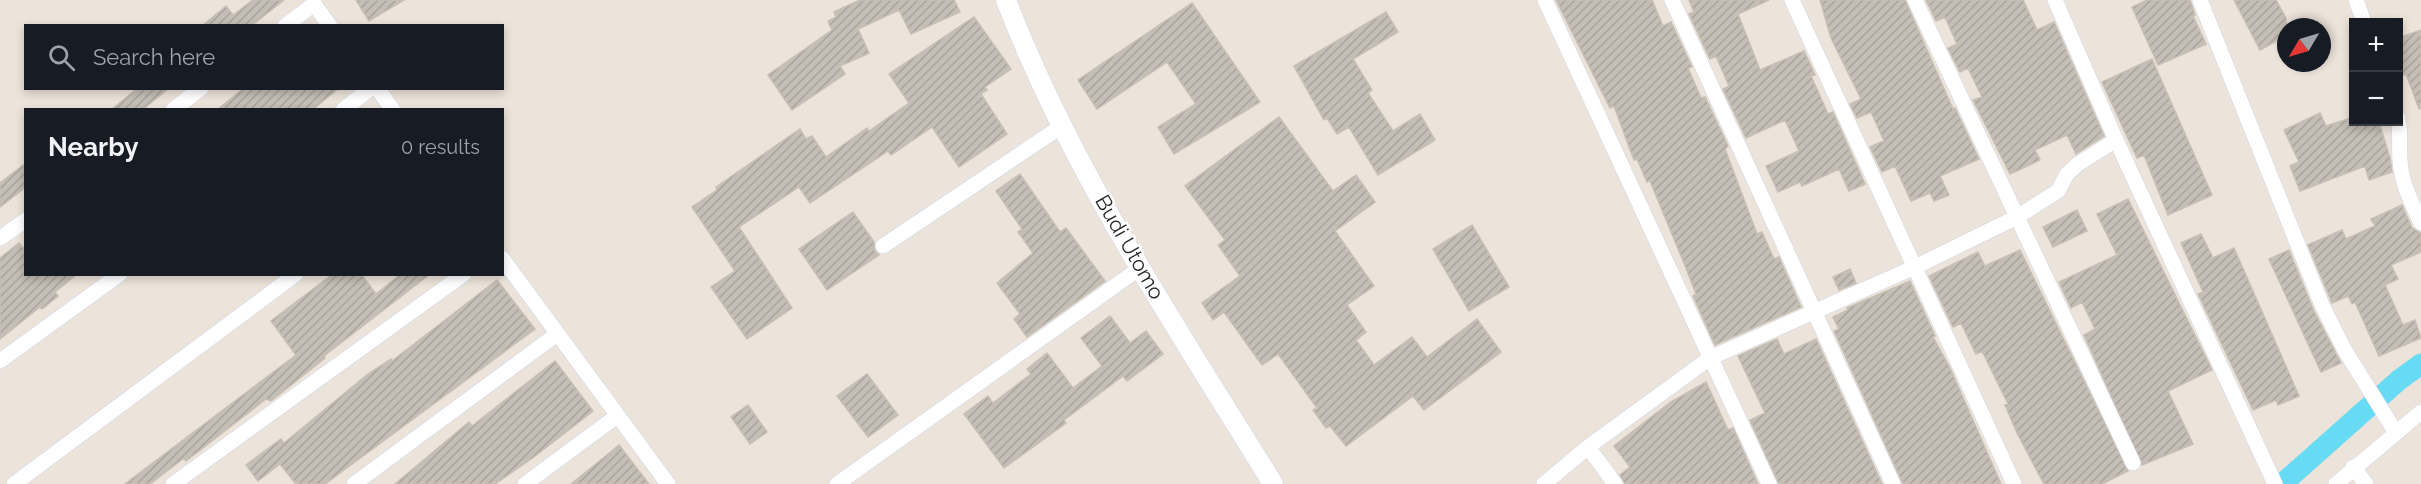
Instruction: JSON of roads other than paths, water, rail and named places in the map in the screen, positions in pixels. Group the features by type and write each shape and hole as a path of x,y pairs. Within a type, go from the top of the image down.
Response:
{"street":[{"name":"Budi Utomo","path":"1005,0 1048,100 1140,268 1273,484"},
{"path":"1545,0 1768,484"},
{"path":"1672,0 1893,484"},
{"path":"1792,0 2014,484"},
{"path":"1915,0 2133,463"},
{"path":"2055,0 2116,140 2272,479"},
{"path":"2200,0 2322,305 2395,431"},
{"path":"2356,0 2363,18"},
{"path":"288,24 314,4 329,24"},
{"path":"176,108 198,90"},
{"path":"346,108 368,90"},
{"path":"378,90 392,108"},
{"path":"883,246 1062,126"},
{"path":"2399,126 2405,187 2421,223"},
{"path":"1544,484 1588,447 1710,358 1915,267 2017,217 2058,191 2067,174 2078,164 2116,140"},
{"path":"6,234 24,221"},
{"path":"504,261 668,484"},
{"path":"837,484 1140,268"},
{"path":"0,361 117,276"},
{"path":"14,484 293,276"},
{"path":"173,484 461,276"},
{"path":"354,484 557,334"},
{"path":"2336,484 2395,431 2421,412"},
{"path":"525,484 617,416"},
{"path":"1588,447 1615,484"},
{"path":"2353,467 2366,484"}],"waterway":[{"path":"2282,484 2399,380 2421,364"}]}
